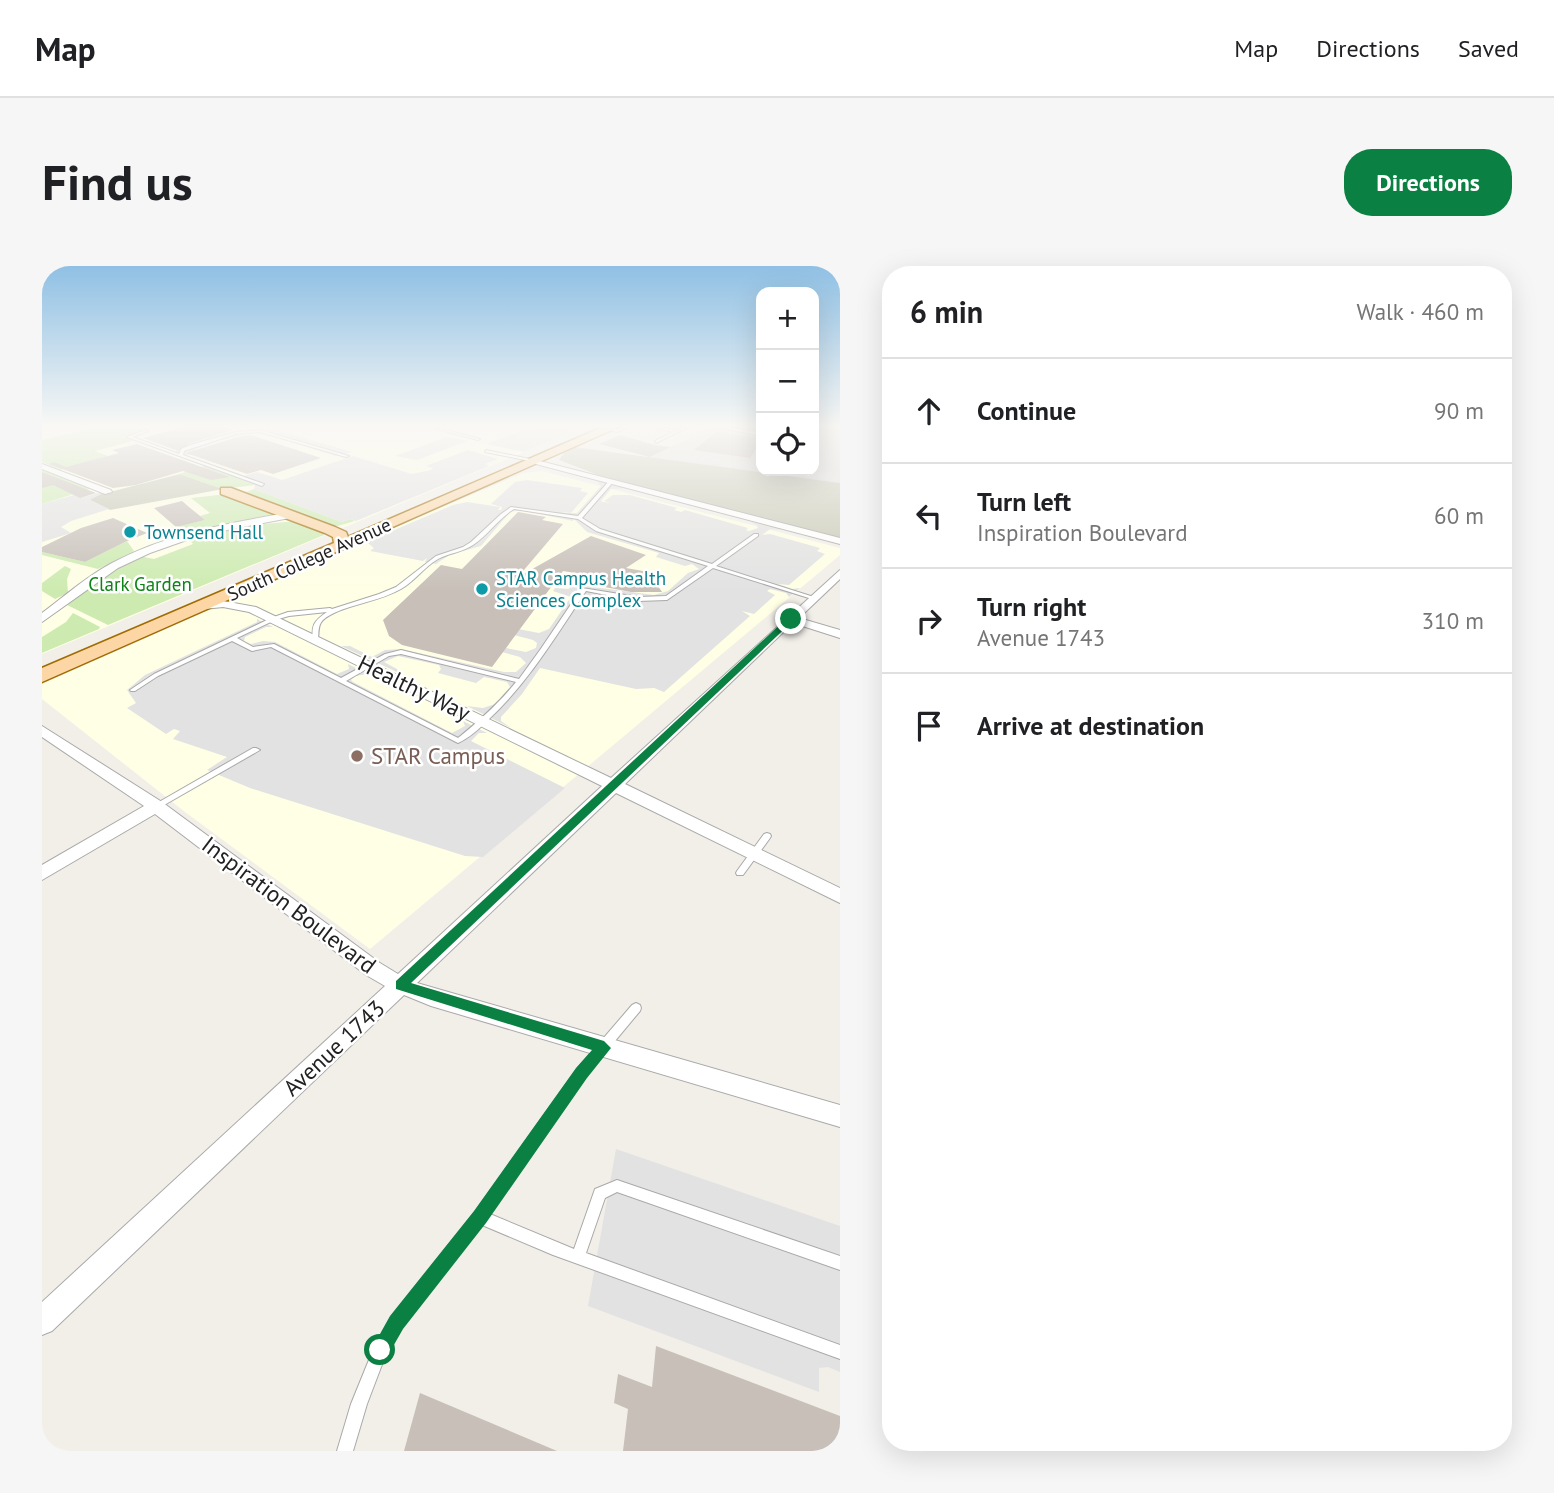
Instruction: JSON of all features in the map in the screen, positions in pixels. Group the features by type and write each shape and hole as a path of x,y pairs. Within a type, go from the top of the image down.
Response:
{"main road":[{"name":"South College Avenue","path":"42,664 477,481"},
{"path":"226,491 292,515 341,540"},
{"name":"South College Avenue","path":"42,676 242,589 341,540"}],"street":[{"path":"79,481 108,492"},
{"path":"613,481 840,541"},
{"path":"42,618 114,566 146,551 199,533 292,515"},
{"name":"Avenue 1743","path":"42,1321 840,573"},
{"path":"242,589 241,597 253,609"},
{"name":"Healthy Way","path":"199,608 223,604 253,609 840,896"},
{"path":"791,619 840,634"},
{"name":"Inspiration Boulevard","path":"42,730 156,806 373,969 400,985 604,1048 840,1116"},
{"path":"42,873 156,806"}],"lane":[{"path":"252,481 262,485"},
{"path":"579,518 612,481"},
{"path":"133,690 156,675 273,619 288,614 335,610 379,598 410,582 436,559 475,541 509,509 520,508 579,518 598,530 814,597"},
{"path":"232,639 253,649 272,645 458,741 496,712 584,589 638,599 667,598 756,535"},
{"path":"316,641 313,632 315,623 335,610"},
{"path":"341,681 392,653 401,652 520,681"},
{"path":"156,806 256,750"},
{"path":"740,873 767,836"},
{"path":"345,1451 359,1404 380,1350 396,1322 480,1217 581,1073 636,1008"},
{"path":"578,1256 600,1194 617,1186 840,1263"},
{"path":"480,1217 578,1256 840,1352"}],"shaded area":[{"path":"42,481 454,481 42,654"},
{"path":"151,481 201,481 223,489 110,510 86,498"},
{"path":"245,481 452,481 356,521 350,519 342,522 254,489 255,485"},
{"name":"STAR Campus","path":"504,481 582,481 840,548 840,555 370,949 185,812 42,699 42,684"},
{"path":"536,481 582,488 580,491 588,493 571,513 577,513 601,486 597,481 601,481 629,488 611,489 601,501 603,502 610,503 604,501 613,495 630,495 677,508 674,510 681,512 685,510 748,528 746,530 749,531 758,528 748,521 785,530 770,529 762,535 770,534 820,548 817,551 825,554 789,585 778,584 792,589 800,588 789,597 786,593 770,589 767,591 775,595 754,614 742,611 750,616 664,692 654,688 636,689 540,668 522,694 501,717 501,721 511,728 467,706 483,708 495,704 510,687 507,682 484,677 476,683 438,673 441,669 439,665 398,656 384,662 399,673 341,646 350,646 372,657 385,650 401,649 504,672 516,672 526,663 520,657 502,652 506,648 526,652 536,648 537,643 533,640 514,635 518,629 539,633 549,629 571,597 553,591 555,588 569,589 570,587 562,585 563,583 654,595 668,591 688,573 699,569 692,564 685,566 656,557 659,553 587,532 574,519 573,521 520,510 510,512 481,546 449,555 436,564 425,562 427,558 423,561 370,551 374,548 368,543 371,540 453,505 467,502 500,507 498,510 501,510 502,507 491,504 515,482"},
{"path":"619,481 827,481 840,483 840,539"},
{"name":"Townsend Hall","path":"109,490 90,500 109,509 71,521 61,527 71,533 42,542 42,504 74,495 80,498"},
{"path":"257,619 273,627 266,627 245,637 244,641 251,644 275,642 337,674 349,669 348,664 368,674 355,676 351,680 353,682 452,733 465,726 463,721 487,733 479,733 471,741 565,788 483,857 465,856 250,788 207,770 227,757 173,739 180,731 174,729 166,734 127,708 136,703 127,690 145,675 257,622"},
{"path":"616,1149 840,1226 840,1372 828,1367 819,1368 819,1392 588,1306"}],"green space":[{"path":"42,481 75,481 93,488 42,504"},
{"path":"200,481 245,481 255,485 223,489"},
{"path":"254,489 342,522 350,519 355,521 334,527 244,493"},
{"path":"218,495 279,514 178,537 156,531 205,520 200,516 210,513 191,498"},
{"name":"Clark Garden","path":"297,521 324,531 324,535 108,625 67,605 117,567 139,556 154,559 193,544 188,538 229,527"},
{"path":"127,541 134,551 98,569 42,555 42,552 85,562"},
{"path":"65,566 71,569 67,579 68,593 55,599 42,591 42,583"},
{"path":"73,613 100,627 99,629 42,653 42,637 66,622"}],"building":[{"path":"42,481 66,481 96,493 80,498 53,485 42,488"},
{"path":"95,481 148,481 136,485 113,488"},
{"path":"182,501 205,520 176,527 154,508"},
{"name":"STAR Campus Health Sciences Complex","path":"518,512 546,517 542,520 563,524 518,577 591,536 646,555 626,568 660,574 656,583 662,592 631,592 589,584 594,576 563,571 492,667 402,645 389,636 383,620 441,565 462,569"},
{"name":"Townsend Hall","path":"113,518 147,533 85,562 42,552 42,547 81,528"},
{"path":"656,1346 840,1416 840,1451 623,1451 628,1409 614,1403 618,1374 652,1387"},
{"path":"420,1393 557,1451 404,1451"}],"place":[{"name":"Townsend Hall","path":"130,532"},
{"name":"STAR Campus Health Sciences Complex","path":"482,589"},
{"name":"STAR Campus","path":"357,756"}],"route":[{"path":"380,1350 396,1322 480,1217 581,1073 604,1048 431,997 400,985 791,619"}]}
